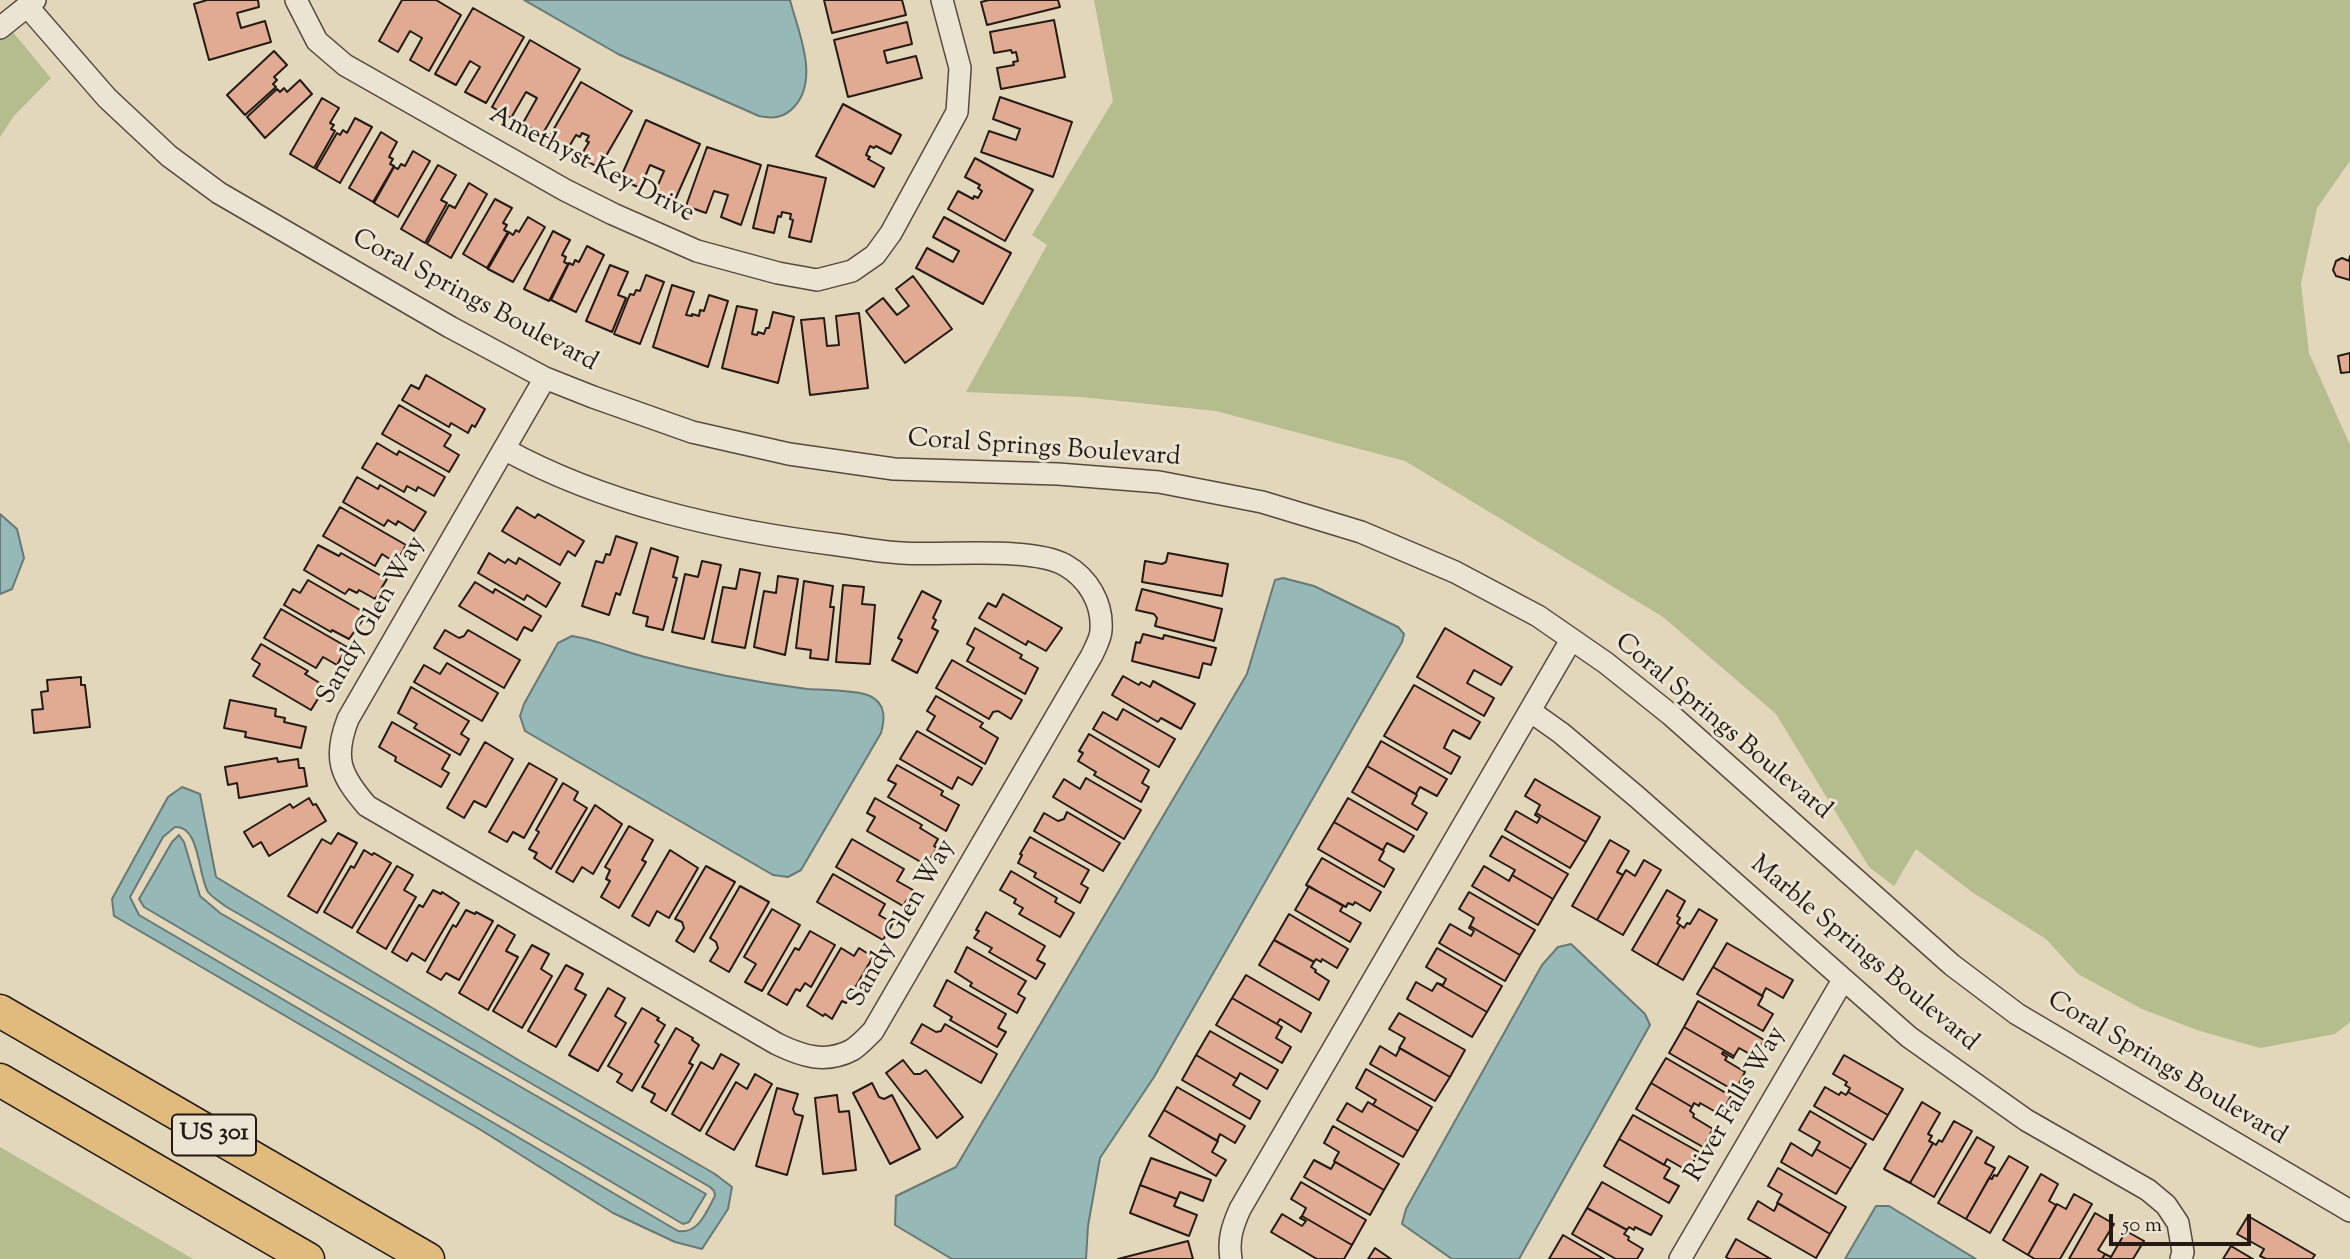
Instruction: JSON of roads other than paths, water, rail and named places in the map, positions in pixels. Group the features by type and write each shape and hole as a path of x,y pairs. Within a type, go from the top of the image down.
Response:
{"main road":[{"name":"US 301","path":"0,1011 428,1259"},
{"name":"US 301","path":"0,1080 308,1259"}],"street":[{"name":"Amethyst Key Drive","path":"296,0 317,41 345,65 565,190 613,215 698,251 778,274 817,280 852,271 875,255 891,233 957,112 960,68 942,0"},
{"path":"0,28 31,3"},
{"name":"Coral Springs Boulevard","path":"31,3 107,98 169,156 219,193 450,327 545,378 692,432 789,454 894,469 1058,474 1159,482 1262,502 1361,532 1455,572 1538,616 1606,663 1671,715 1952,965 2017,1014 2350,1211"},
{"name":"Sandy Glen Way","path":"504,449 581,486 688,518 778,537 902,553 1036,555 1062,563 1083,577 1098,602 1101,632 1092,655 873,1031 852,1050 825,1058 801,1056 777,1044 368,806 350,786 341,763 340,741 348,719 545,378"},
{"path":"1231,1259 1230,1235 1240,1209 1572,640"},
{"name":"Marble Springs Boulevard","path":"1530,711 1561,733 1637,797 1909,1037 2026,1121 2148,1190 2166,1205 2178,1223 2183,1252 2181,1259"},
{"name":"River Falls Way","path":"1681,1259 1843,981"}],"water":[{"path":"524,0 790,0 805,55 802,96 790,111 782,115 759,116 618,54"},
{"path":"0,514 17,529 24,558 12,589 0,594"},
{"path":"1283,578 1314,586 1398,627 1404,634 1402,642 1154,1077 1100,1158 1088,1226 1086,1259 952,1259 895,1225 896,1196 956,1167 1247,674 1275,580"},
{"path":"572,636 708,672 807,689 857,693 870,696 879,703 883,717 881,733 801,870 788,877 773,875 525,731 520,716 524,704 558,643"},
{"path":"182,787 200,794 216,877 520,1061 715,1174 732,1187 728,1209 702,1249 675,1242 613,1213 481,1130 114,916 112,899 168,797","holes":["175,827 183,829 194,842 208,892 225,906 710,1187 715,1196 701,1221 691,1229 678,1231 139,915 130,897 163,837"]},
{"path":"179,835 184,842 200,896 220,913 706,1194 689,1222 683,1224 144,907 139,899 172,842"},
{"path":"1571,944 1645,1014 1650,1025 1519,1259 1452,1259 1402,1224 1406,1209 1542,965 1558,947"},
{"path":"1876,1206 1889,1206 1976,1259 1845,1259"}]}
